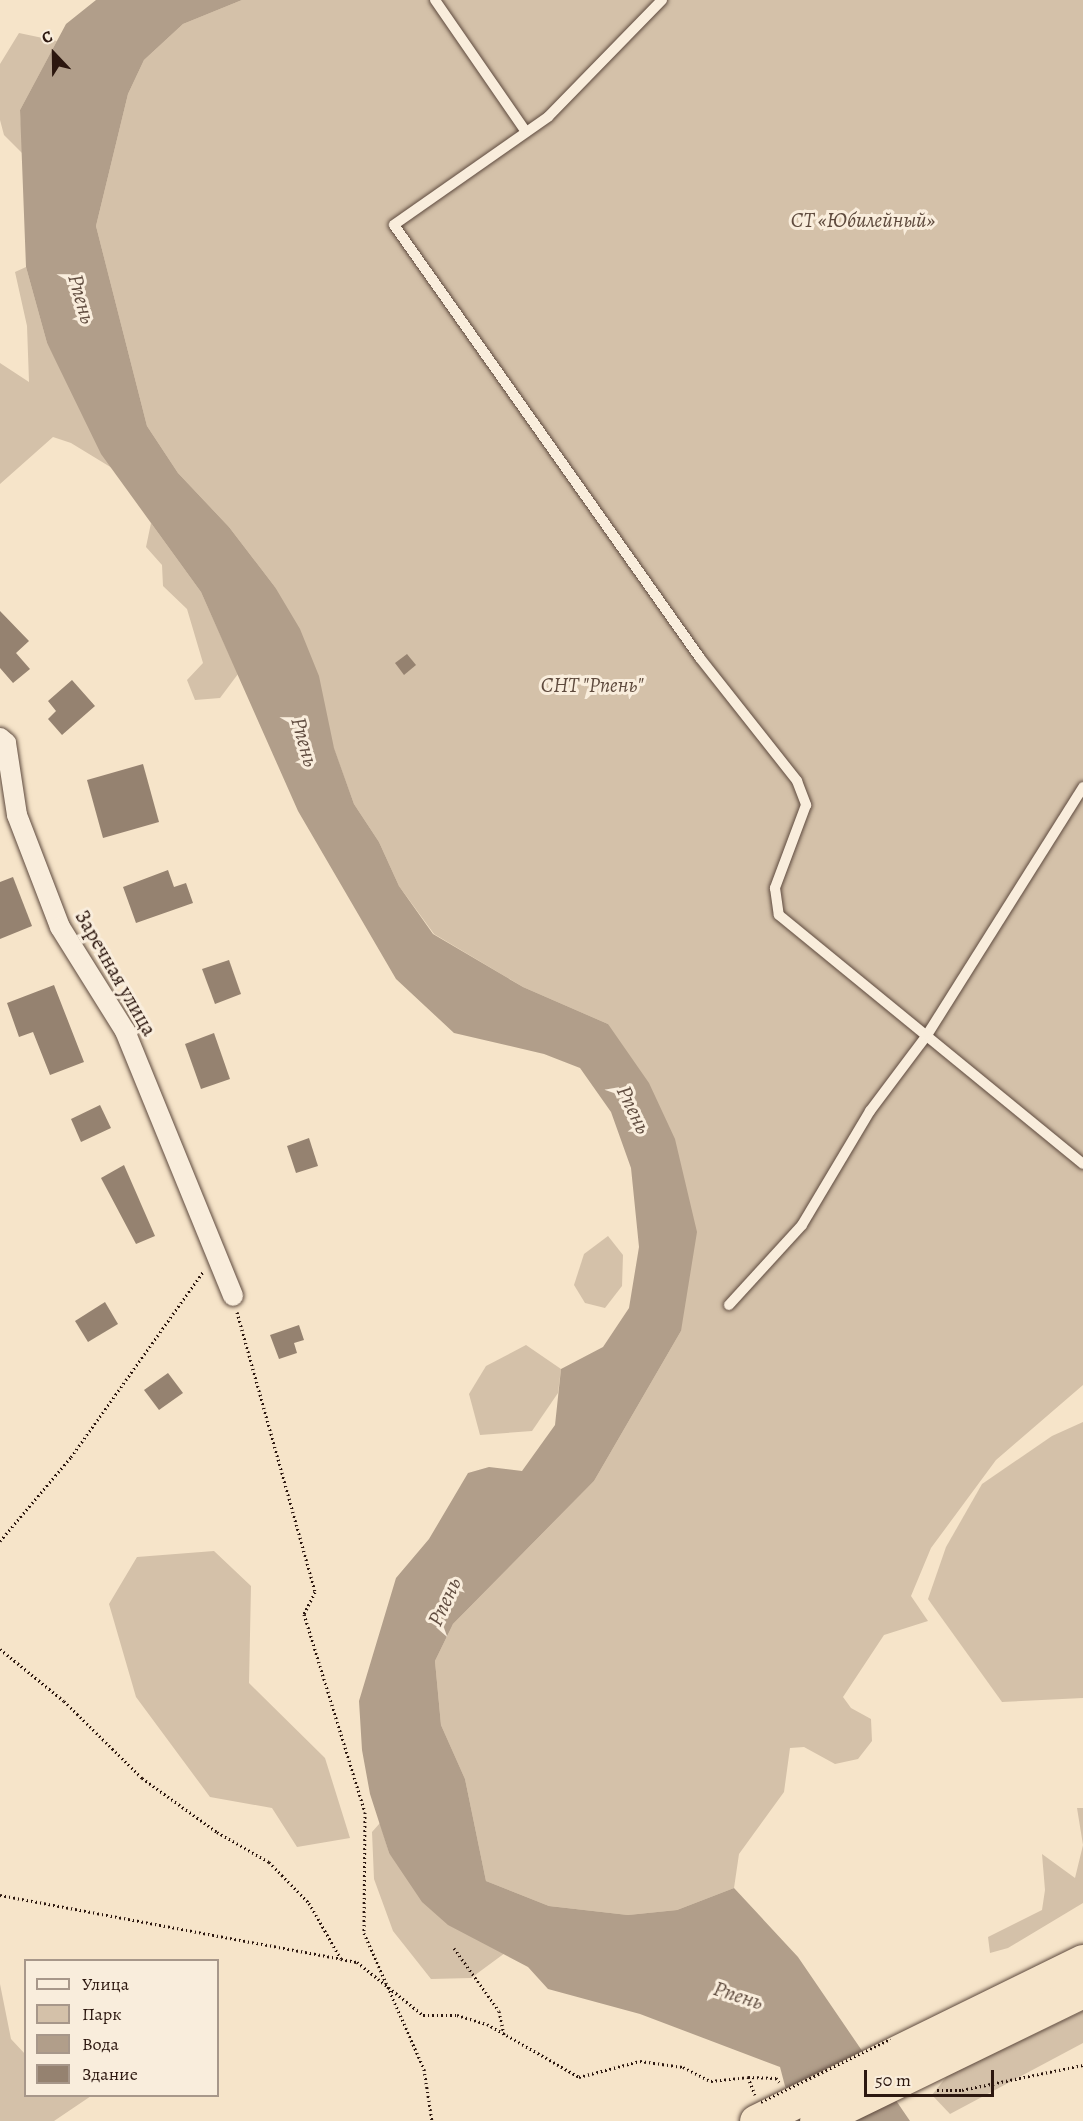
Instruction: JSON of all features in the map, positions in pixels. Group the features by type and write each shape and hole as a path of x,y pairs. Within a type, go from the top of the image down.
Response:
{"highway":[{"path":"816,2121 1083,1961"},
{"path":"760,2110 906,2065 1083,1991"}],"street":[{"name":"Заречная улица","path":"0,738 6,743 17,815 60,927 125,1031 233,1296"}],"lane":[{"path":"435,0 526,132"},
{"path":"662,0 548,117 394,225 700,658 798,781 807,805 775,888 779,915 1083,1164"},
{"path":"729,1305 802,1225 870,1111 927,1035 1083,787"}],"path":[{"path":"0,1541 71,1457 162,1324 217,1254"},
{"path":"233,1296 315,1592 304,1614 365,1812 364,1933 394,1995 424,2069 432,2121"},
{"path":"0,1649 64,1701 142,1778 217,1832 270,1862 309,1903 341,1959"},
{"path":"0,1895 357,1962 394,1995 423,2015 457,2015 504,2034 579,2077 640,2061 683,2067 711,2081 748,2077 760,2110 906,2065 962,2090 1083,2066"},
{"path":"454,1948 499,2011 504,2034"}],"green space":[{"path":"242,0 1083,0 1083,1385 996,1460 931,1548 911,1596 928,1621 884,1635 843,1697 851,1708 871,1719 872,1741 858,1759 835,1764 804,1747 790,1748 784,1792 739,1854 734,1888 677,1910 628,1915 549,1906 486,1881 465,1779 441,1725 435,1661 453,1624 594,1481 681,1331 608,1024 523,987 434,934 399,886 379,842 354,804 275,587 229,527 178,473 147,426 96,226 128,94 144,60 183,24"},
{"path":"19,33 57,41 20,110 23,154 4,135 0,120 0,64"},
{"path":"26,267 47,343 112,468 71,443 53,437 0,484 0,363 29,382 27,326 15,272"},
{"path":"151,523 201,592 238,674 220,698 195,700 187,680 203,663 187,609 163,586 162,565 146,547"},
{"path":"608,1236 623,1255 622,1286 605,1308 585,1303 574,1285 584,1254"},
{"path":"526,1345 561,1369 558,1393 532,1431 480,1435 469,1394 486,1366"},
{"path":"1083,1422 1083,1698 1002,1702 928,1599 946,1547 982,1484 1052,1436"},
{"path":"214,1551 251,1586 249,1683 325,1758 350,1838 297,1847 272,1808 210,1797 136,1697 109,1604 137,1557"},
{"path":"1077,1808 1083,1808 1083,1845"},
{"path":"380,1823 389,1853 491,1946 505,1953 471,1978 431,1979 393,1931 374,1879 372,1832"},
{"path":"1083,1845 1083,1903 1008,1948 990,1953 988,1937 1042,1910 1045,1890 1042,1854 1075,1878"},
{"path":"0,1984 11,2039 24,2053 24,2097 90,2097 54,2121 0,2121"},
{"path":"1083,2011 1083,2043 950,2114 932,2095 947,2076"}],"water":[{"name":"Рпень","path":"96,0 242,0 183,24 144,60 128,94 96,226 147,426 178,473 229,527 275,587 300,629 319,676 334,748 354,804 379,842 399,886 433,934 523,987 608,1024 649,1083 675,1139 697,1232 681,1331 594,1481 453,1624 435,1661 441,1725 465,1779 486,1881 549,1906 628,1915 677,1910 734,1888 798,1957 910,2121 807,2121 785,2086 780,2067 640,2014 548,1989 528,1967 448,1925 422,1902 389,1853 370,1794 362,1750 359,1701 396,1578 429,1539 468,1473 489,1467 522,1471 555,1425 561,1369 603,1347 629,1308 639,1247 631,1168 611,1112 580,1068 544,1054 454,1033 396,979 298,811 201,592 101,454 47,343 26,267 20,110 66,24"}],"building":[{"path":"0,611 29,641 16,653 30,669 13,683 0,668"},
{"path":"407,654 416,665 404,675 395,663"},
{"path":"72,680 95,706 62,735 48,719 56,711 48,701"},
{"path":"143,764 159,822 103,838 87,780"},
{"path":"168,870 174,887 186,883 193,903 136,923 123,887"},
{"path":"13,877 32,926 0,939 0,882"},
{"path":"229,960 241,994 215,1004 202,969"},
{"path":"54,985 84,1062 50,1075 33,1032 19,1037 7,1003"},
{"path":"214,1033 230,1079 201,1089 185,1044"},
{"path":"100,1105 111,1128 81,1142 71,1119"},
{"path":"309,1138 318,1166 296,1173 287,1146"},
{"path":"124,1165 155,1236 136,1244 101,1178"},
{"path":"105,1302 118,1324 88,1342 75,1321"},
{"path":"299,1325 304,1340 294,1343 297,1353 279,1359 270,1335"},
{"path":"168,1373 183,1393 159,1410 144,1390"}],"park label":[{"name":"СТ «Юбилейный»","path":"863,220"},
{"name":"СНТ \"Рпень\"","path":"592,685"}]}
